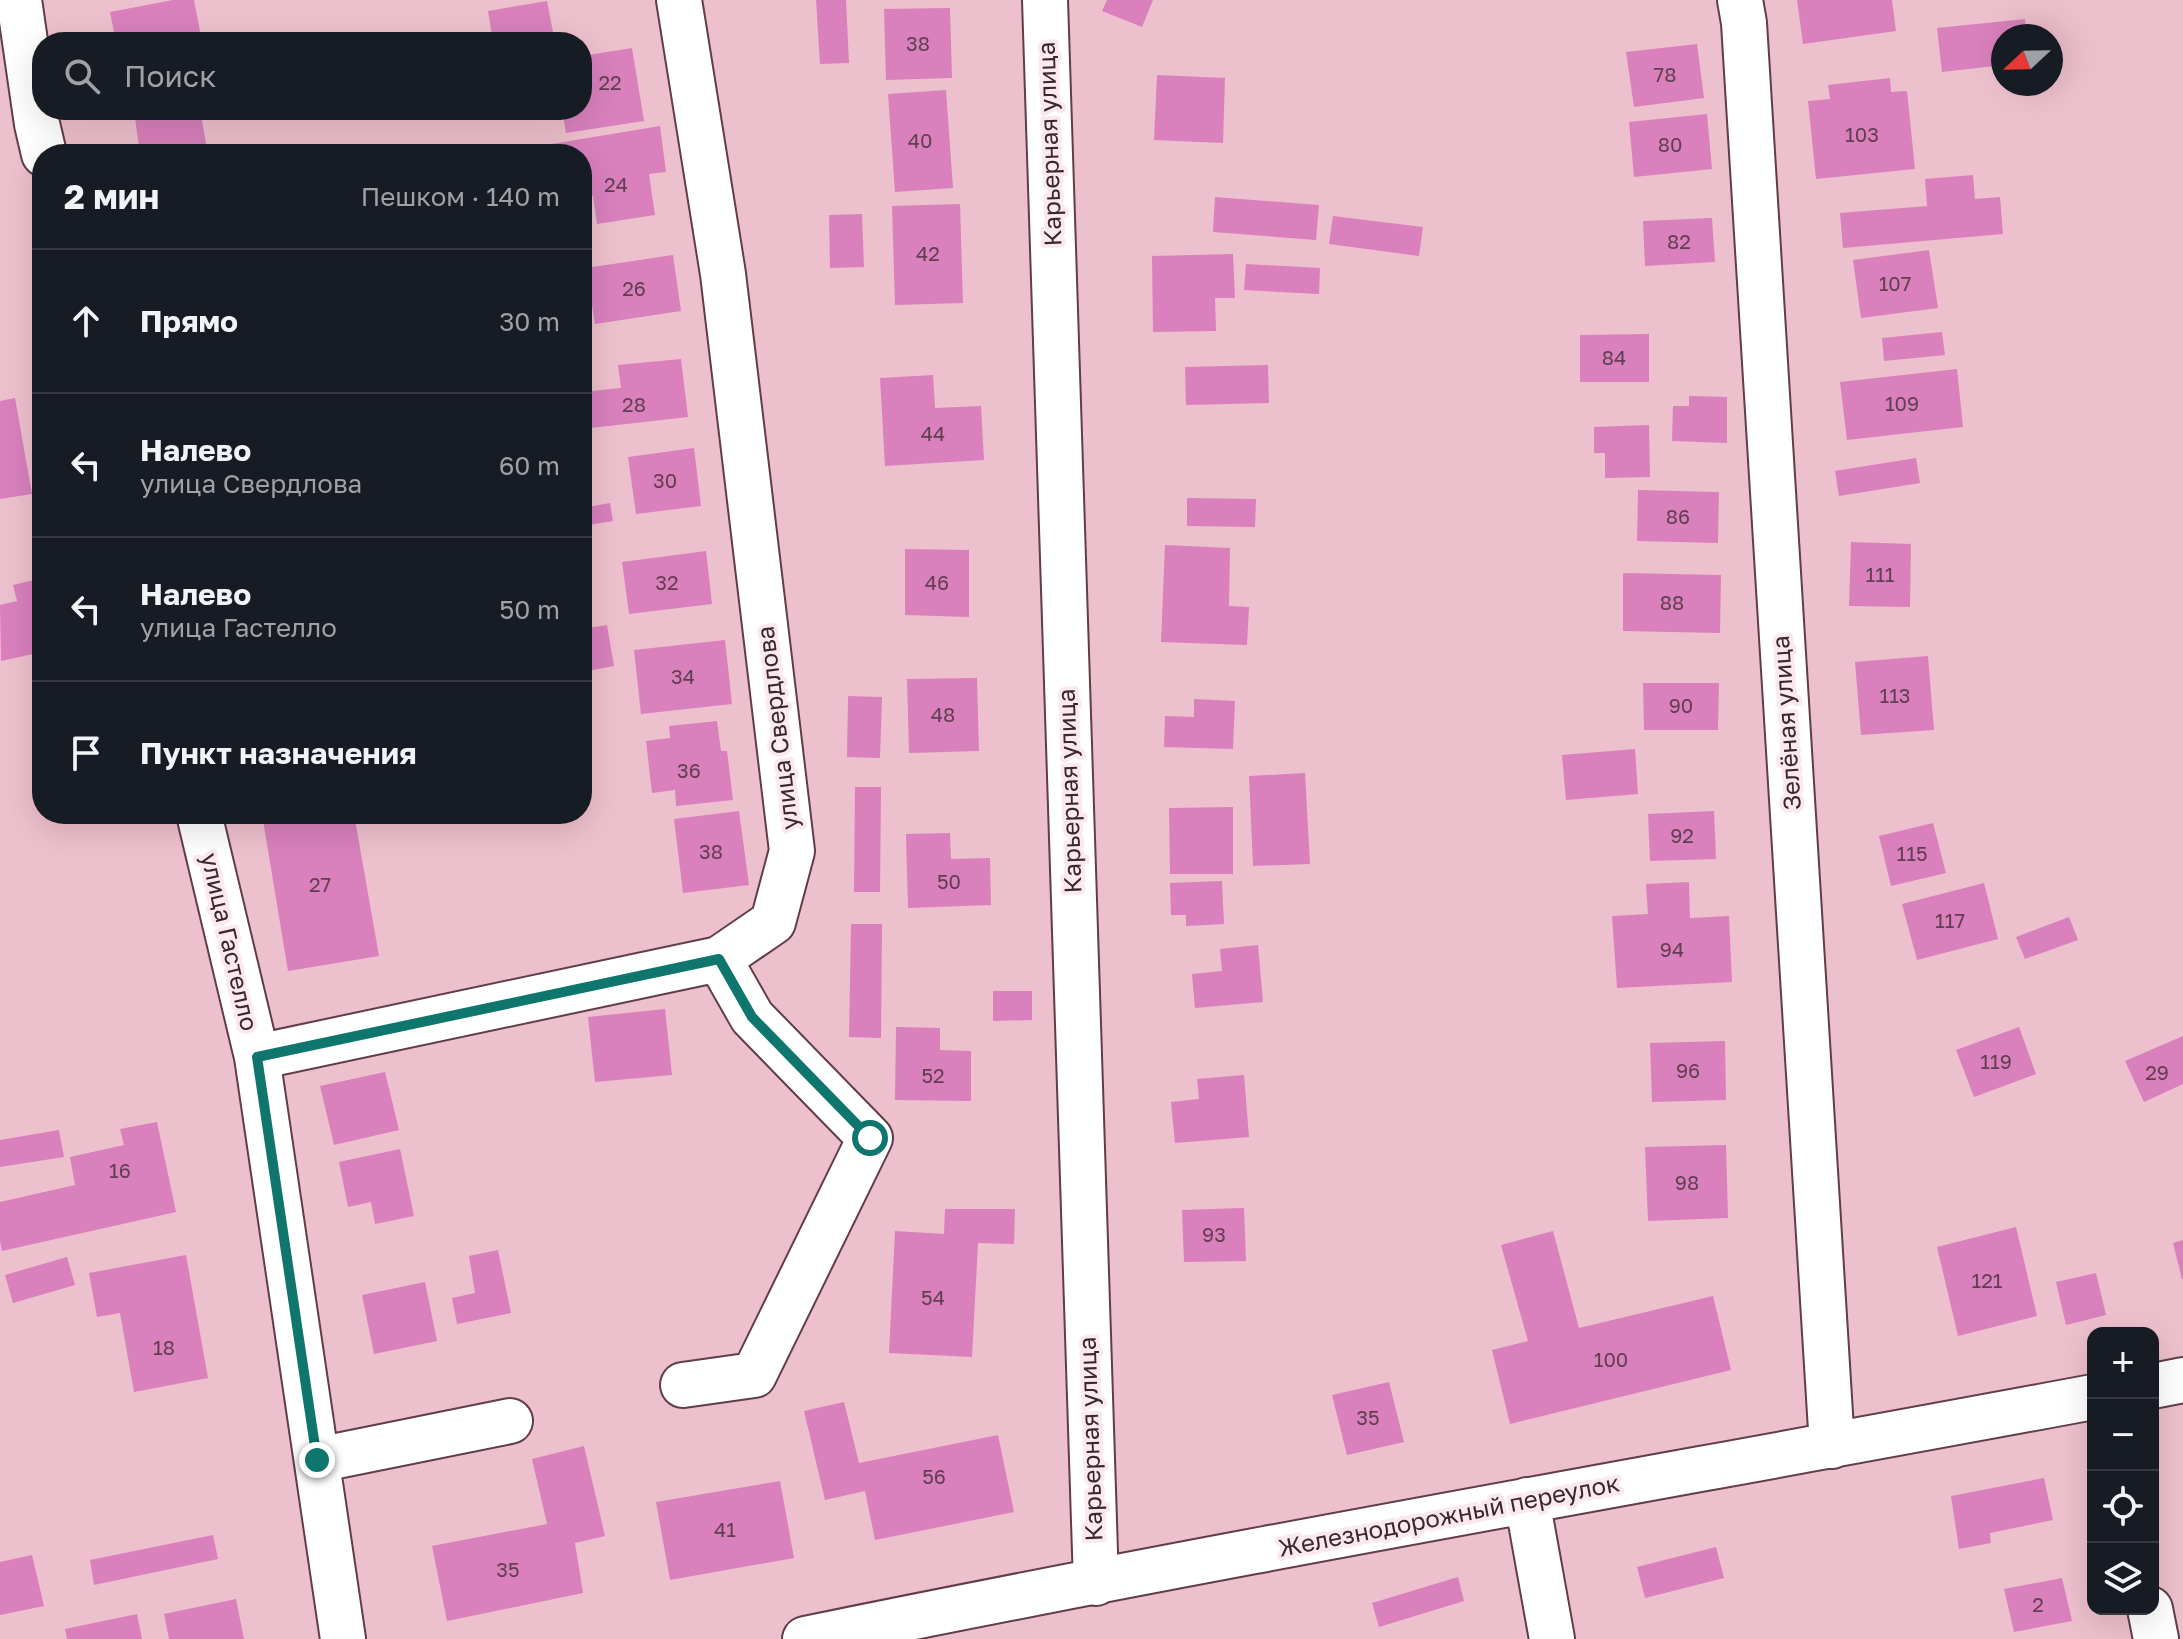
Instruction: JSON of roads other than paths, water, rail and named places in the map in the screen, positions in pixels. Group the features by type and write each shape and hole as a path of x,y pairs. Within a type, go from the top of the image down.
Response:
{"street":[{"path":"19,0 32,90"},
{"name":"улица Свердлова","path":"257,1057 719,959 773,922 792,851 723,274 679,0"},
{"name":"Карьерная улица","path":"1045,0 1096,1583"},
{"name":"Зелёная улица","path":"1740,0 1744,23 1832,1446"},
{"path":"36,120 42,144"},
{"name":"улица Гастелло","path":"201,824 257,1057 343,1639"},
{"path":"683,1385 754,1375 870,1138 752,1017 719,959"},
{"path":"2159,1385 2183,1380"},
{"name":"Железнодорожный переулок","path":"805,1639 948,1625 1096,1583 1527,1500 2087,1398"},
{"path":"317,1460 510,1421"},
{"path":"1527,1500 1552,1639"},
{"path":"2151,1615 2156,1639"}]}
